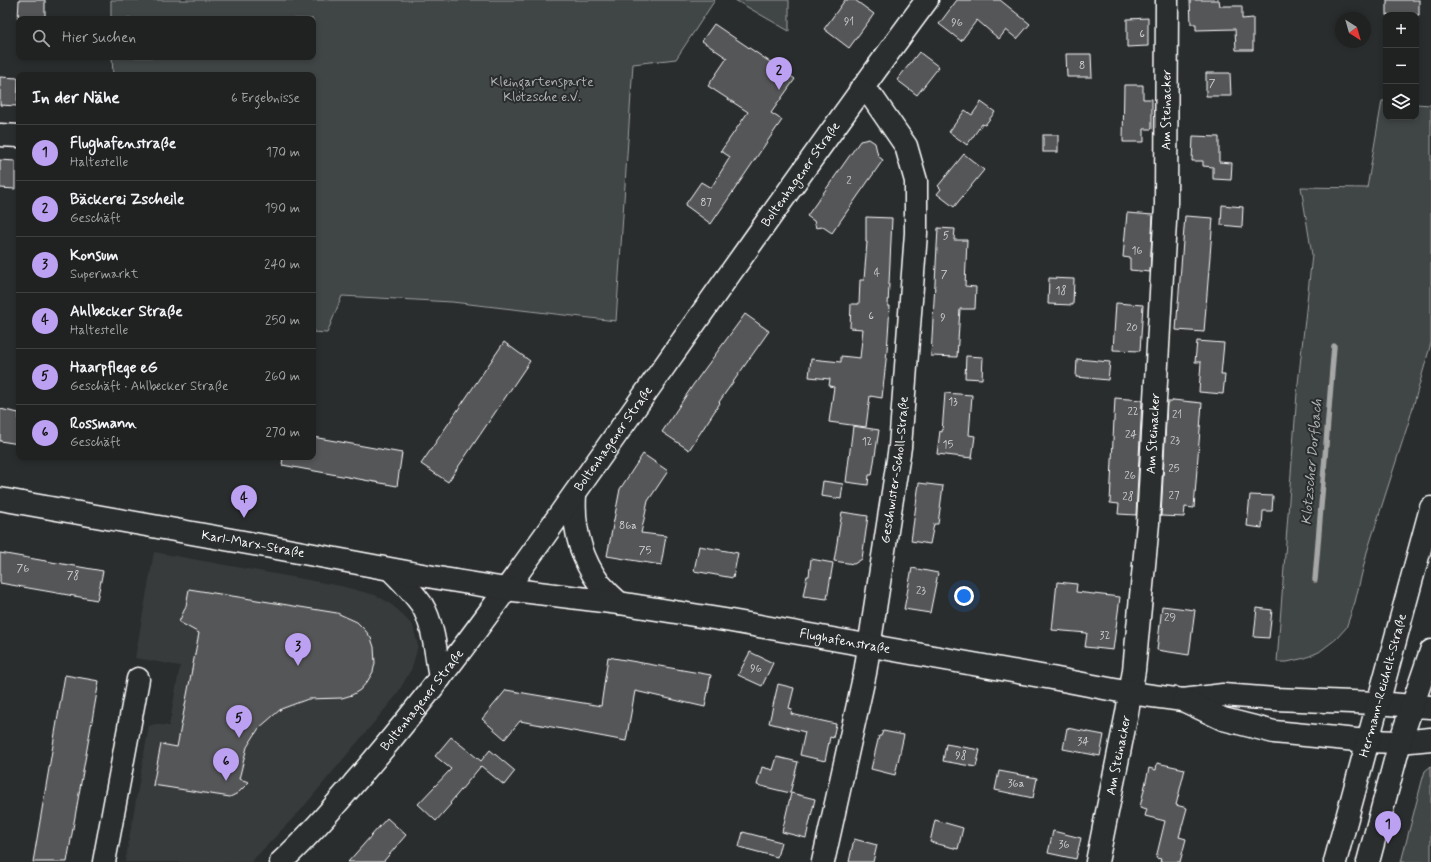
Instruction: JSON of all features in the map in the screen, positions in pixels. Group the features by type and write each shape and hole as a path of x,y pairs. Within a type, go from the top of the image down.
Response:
{"street":[{"name":"Boltenhagener Straße","path":"281,862 308,836 429,694 575,494 860,90 927,0"},
{"name":"Am Steinacker","path":"1097,862 1127,714 1134,670 1148,523 1166,204 1167,0"},
{"name":"Geschwister-Scholl-Straße","path":"823,862 866,673 900,447 916,233 916,181 906,146 873,98 860,90"},
{"path":"0,135 16,136"},
{"path":"575,494 574,512 576,530 585,560 600,583 619,603"},
{"name":"Karl-Marx-Straße","path":"0,499 272,547 391,570 506,589"},
{"name":"Hermann-Reichelt-Straße","path":"1335,862 1431,508"},
{"path":"391,570 409,587 423,607 434,641 440,678"},
{"name":"Flughafenstraße","path":"506,589 619,603 731,621 1130,693 1183,700 1223,695 1422,706"},
{"path":"1368,862 1400,742 1422,706 1431,651"},
{"path":"104,862 138,679"},
{"name":"Flughafenstraße","path":"1183,700 1223,718 1274,732 1367,741 1400,742 1431,739"}],"shaded area":[{"path":"154,552 341,586 375,595 388,602 398,610 413,626 418,646 412,668 396,696 301,810 251,862 125,862 149,726 155,724 169,726 180,666 135,658"}],"green space":[{"name":"Kleingartensparte Klotzsche e.V.","path":"111,0 715,0 676,59 633,64 616,321 452,302 342,296 327,333 316,332 316,72 113,72 112,60 316,60 316,16 111,16"},
{"path":"735,0 789,0 789,31"},
{"path":"1382,101 1383,120 1419,120 1419,104 1431,105 1431,343 1409,421 1367,552 1355,602 1346,628 1336,639 1319,652 1305,658 1287,662 1277,662 1297,393 1312,255 1301,187 1367,188"},
{"path":"1431,766 1431,862 1401,862 1425,771"}],"building":[{"path":"19,0 45,0 45,16 18,16"},
{"path":"845,0 855,0 874,14 849,48 824,29"},
{"path":"957,0 1000,0 1030,24 1017,39 1006,30 999,39 977,20 961,41 939,24"},
{"path":"1190,0 1219,0 1220,6 1242,6 1242,19 1253,18 1253,50 1236,50 1235,29 1196,30 1196,24 1191,24"},
{"path":"1387,0 1419,0 1419,12 1387,12"},
{"path":"1148,18 1148,46 1127,47 1127,19"},
{"path":"714,24 795,79 771,113 782,120 711,224 685,205 701,182 711,188 730,157 721,151 748,112 708,86 727,58 702,41"},
{"path":"919,52 939,67 917,95 897,80"},
{"path":"1066,54 1091,54 1092,77 1067,77"},
{"path":"1206,73 1230,73 1231,96 1206,96"},
{"path":"0,77 16,78 16,106 0,105"},
{"path":"1124,85 1143,85 1143,99 1152,99 1152,129 1144,129 1144,142 1123,142"},
{"path":"981,102 995,112 985,125 982,124 967,145 949,132 965,110 972,115"},
{"path":"1043,135 1058,135 1058,152 1043,152"},
{"path":"1193,136 1219,137 1219,162 1232,163 1231,180 1213,179 1213,167 1203,166 1203,161 1192,161"},
{"path":"869,139 875,143 878,156 883,160 832,233 823,227 816,228 814,221 807,216 860,141"},
{"path":"964,154 984,170 954,207 937,194 941,189 938,186"},
{"path":"0,160 15,161 15,189 0,188"},
{"path":"1222,205 1243,207 1242,227 1221,225"},
{"path":"1127,213 1153,215 1150,272 1130,270 1130,258 1123,257"},
{"path":"1185,216 1213,218 1204,332 1176,330"},
{"path":"866,217 892,218 888,306 890,306 882,398 870,396 866,427 829,422 834,387 829,386 830,379 809,377 811,359 841,362 841,356 860,358 863,329 850,328 851,304 859,304 860,280 864,280 867,242"},
{"path":"938,228 955,229 954,240 967,240 965,286 976,287 975,309 960,309 957,357 931,356"},
{"path":"1049,278 1074,279 1073,305 1048,304"},
{"path":"1116,303 1143,305 1140,351 1113,350"},
{"path":"745,314 769,331 719,402 720,403 689,450 662,432 693,385"},
{"path":"1197,341 1224,343 1221,375 1225,375 1223,394 1199,392 1201,362 1195,362"},
{"path":"504,342 530,361 448,482 421,464"},
{"path":"966,356 983,357 982,379 965,378"},
{"path":"1077,359 1110,362 1108,380 1076,377"},
{"path":"945,393 972,395 969,435 975,436 972,458 937,454 940,431 942,432"},
{"path":"1115,398 1142,400 1136,515 1118,514 1119,504 1110,503"},
{"path":"1173,400 1202,403 1194,508 1185,507 1184,517 1161,516 1167,402 1172,402"},
{"path":"0,409 16,412 16,444 0,441"},
{"path":"853,426 879,430 872,475 869,475 868,485 846,482"},
{"path":"316,438 402,453 397,486 282,465 283,460 316,460"},
{"path":"643,454 668,471 648,501 641,533 666,536 661,565 607,556 620,489"},
{"path":"823,481 843,484 841,499 821,496"},
{"path":"919,483 943,486 938,524 934,524 930,544 911,541"},
{"path":"1250,495 1273,496 1272,511 1263,511 1262,528 1247,526"},
{"path":"842,512 868,516 862,559 854,564 834,561"},
{"path":"699,546 738,553 733,578 694,571"},
{"path":"0,553 103,571 97,600 0,583"},
{"path":"811,559 833,563 827,599 803,596 807,576 809,576"},
{"path":"912,568 938,573 930,613 904,609"},
{"path":"1057,582 1077,584 1076,592 1120,597 1113,650 1085,647 1087,633 1052,630"},
{"path":"189,589 337,613 357,622 371,638 374,647 375,663 373,672 360,690 352,695 342,698 308,699 281,709 259,728 247,747 239,779 249,782 238,793 230,797 153,785 161,744 177,747 199,633 179,622 186,606"},
{"path":"1162,606 1195,610 1189,655 1157,650"},
{"path":"1257,608 1272,610 1269,638 1254,637"},
{"path":"750,652 773,663 762,686 738,675"},
{"path":"608,657 711,675 705,707 635,691 626,741 520,721 505,739 482,719 506,690 601,706"},
{"path":"65,675 99,681 67,862 33,862"},
{"path":"778,684 794,688 789,708 792,709 791,714 836,724 833,738 830,737 825,761 800,755 805,732 769,723"},
{"path":"1067,728 1104,735 1100,756 1063,749"},
{"path":"883,731 904,735 895,775 871,769 879,736 881,736"},
{"path":"451,737 481,761 490,750 515,771 504,785 481,766 436,821 418,804 451,769 435,756"},
{"path":"946,744 980,750 976,767 943,761"},
{"path":"777,757 798,762 790,793 757,785 762,767 773,770"},
{"path":"1157,763 1185,769 1176,805 1187,808 1179,837 1186,839 1180,862 1160,862 1161,859 1156,858 1165,821 1145,816 1147,809 1140,807 1149,768 1156,770"},
{"path":"999,771 1037,778 1033,798 995,790"},
{"path":"791,793 815,799 806,838 782,832"},
{"path":"387,818 406,835 383,862 348,862"},
{"path":"935,820 963,828 958,849 930,842"},
{"path":"1053,831 1081,838 1076,859 1048,853"},
{"path":"743,832 781,842 777,857 739,847"},
{"path":"854,839 877,845 873,862 849,862"}],"waterway":[{"name":"Klotzscher Dorfbach","path":"1315,580 1334,346"}],"place":[{"name":"Bäckerei Zscheile","path":"779,90"},
{"name":"Ahlbecker Straße","path":"244,518"},
{"name":"Konsum","path":"298,666"},
{"name":"Haarpflege eG","path":"239,738"},
{"name":"Rossmann","path":"226,781"},
{"name":"Flughafenstraße","path":"1388,844"}]}
